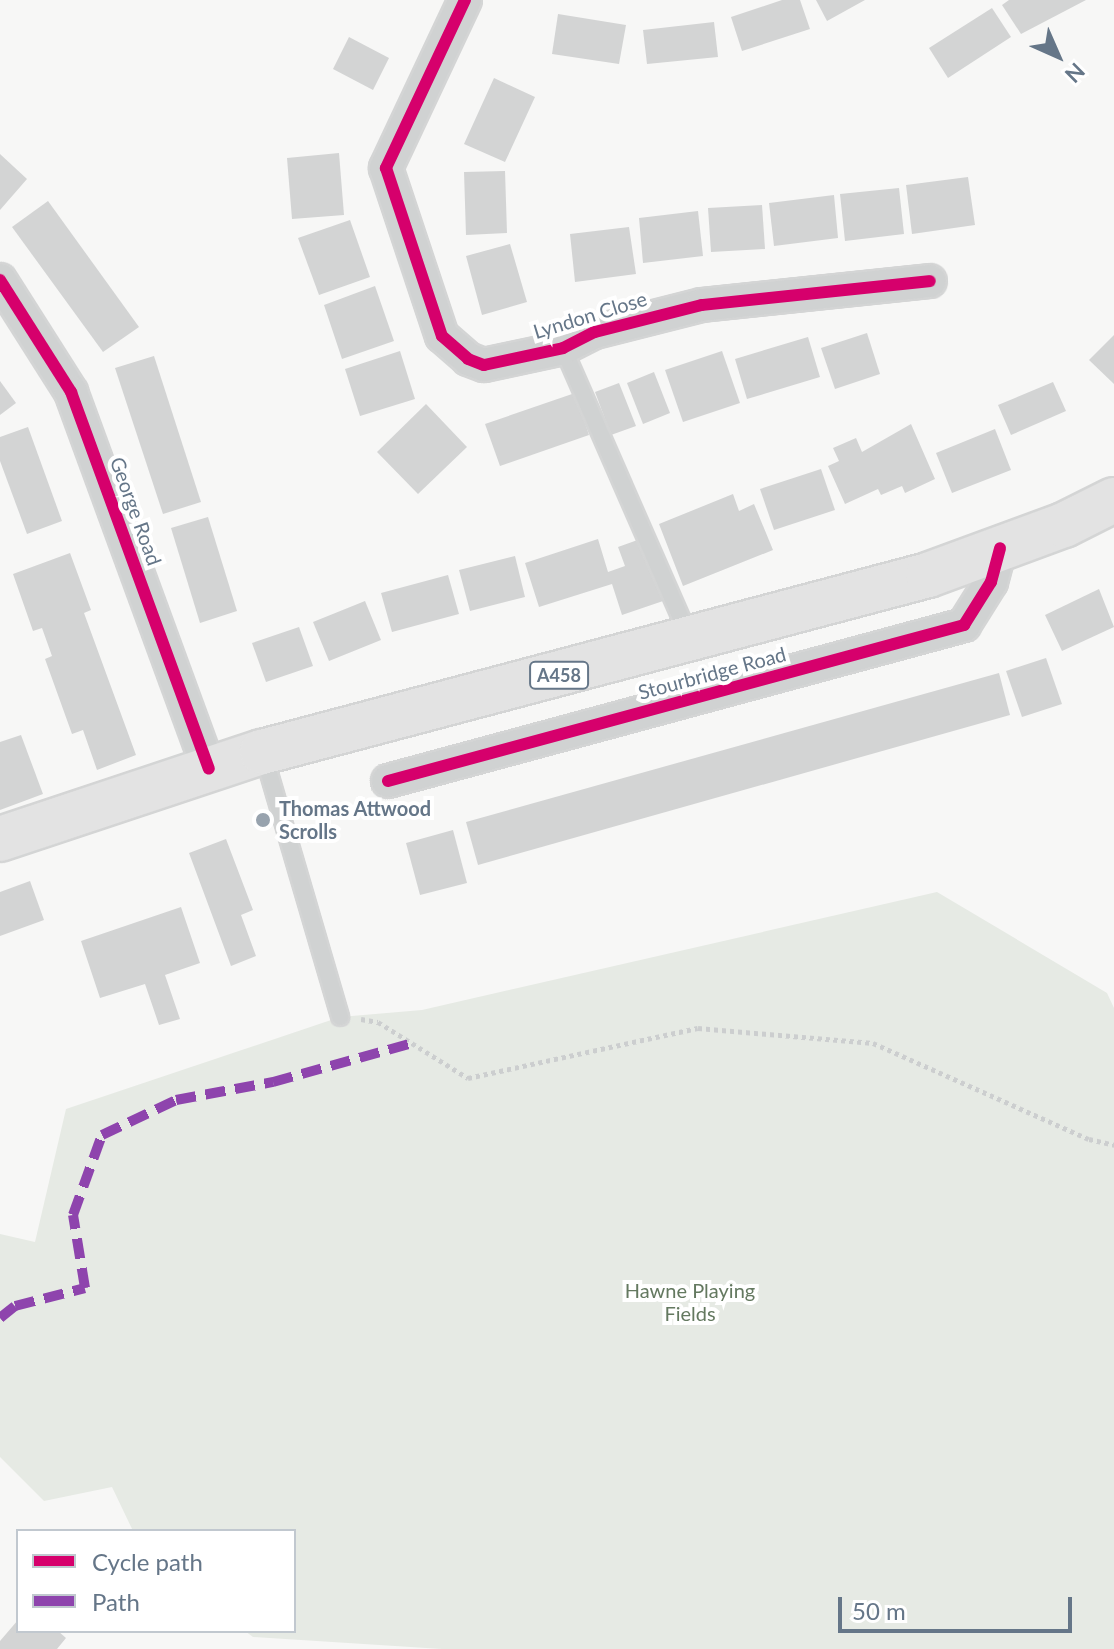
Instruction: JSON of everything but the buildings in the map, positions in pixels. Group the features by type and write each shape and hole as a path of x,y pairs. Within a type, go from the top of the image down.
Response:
{"highway":[{"name":"Stourbridge Road","path":"0,839 262,752 928,575 1114,500"}],"street":[{"name":"Lyndon Close","path":"465,0 399,132 386,168 442,336 468,359 484,365 563,348 595,332 702,305 930,281"},
{"name":"George Road","path":"0,280 71,392 209,769"},
{"name":"Stourbridge Road","path":"388,781 964,625 991,582 1000,548"}],"lane":[{"path":"563,348 691,640"},
{"path":"262,752 340,1017"}],"path":[{"path":"340,1017 378,1022 468,1078 698,1028 873,1043 1089,1139 1114,1145"}],"green space":[{"name":"Hawne Playing Fields","path":"937,892 1107,993 1114,1008 1114,1649 442,1649 253,1637 248,1633 296,1633 296,1529 132,1529 112,1487 44,1501 0,1457 0,1234 35,1242 66,1109 340,1017 422,1010"}],"marked path":[{"path":"0,1318 15,1306 85,1288 73,1215 102,1135 176,1100 273,1082 413,1043"}],"cycle path":[{"path":"465,0 386,168 442,336 468,359 484,365 563,348 595,332 702,305 930,281"},
{"path":"0,280 71,392 209,769"},
{"path":"388,781 964,625 991,582 1000,548"}],"place":[{"name":"Thomas Attwood Scrolls","path":"263,820"}]}
